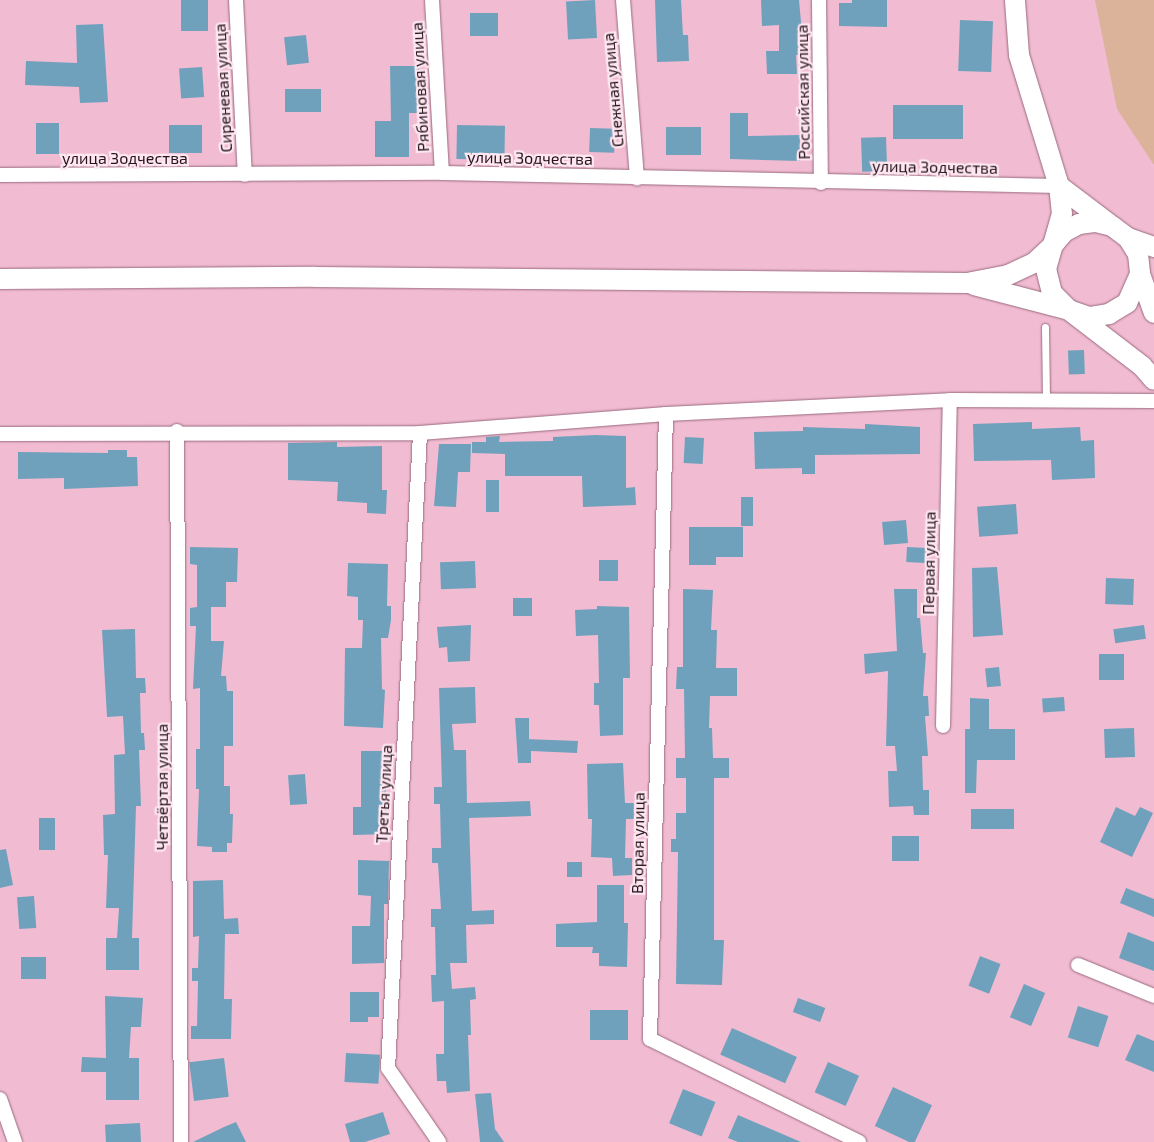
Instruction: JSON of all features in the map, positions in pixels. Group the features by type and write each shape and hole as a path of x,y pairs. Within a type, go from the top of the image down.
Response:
{"main road":[{"path":"1015,0 1019,55 1059,186 1062,214 1046,269 1052,293 1069,310 1142,366 1154,380"},
{"path":"1059,186 1120,232 1138,254 1140,274 1153,306 1126,303"},
{"path":"0,279 315,277 967,283 1008,275 1034,264 1064,232 1079,224 1096,222 1154,247"},
{"path":"967,283 1089,317 1109,314 1126,303 1140,274"}],"street":[{"name":"Сиреневая улица","path":"236,0 244,175"},
{"name":"Рябиновая улица","path":"432,0 442,173"},
{"name":"Снежная улица","path":"623,0 637,178"},
{"name":"Российская улица","path":"819,0 821,183"},
{"name":"улица Зодчества","path":"0,175 442,173 821,183 1059,186"},
{"path":"0,434 177,431 420,433 666,414 950,400 1154,401"},
{"name":"Первая улица","path":"943,726 950,400"},
{"name":"Вторая улица","path":"666,414 650,1039 859,1142"},
{"name":"Четвёртая улица","path":"177,431 181,1142"},
{"name":"Третья улица","path":"420,433 388,1068 440,1142"},
{"path":"1078,965 1154,996"},
{"path":"0,1099 15,1142"}],"lane":[{"path":"1045,327 1046,401"}],"shaded area":[{"path":"1095,0 1154,0 1154,165 1117,109"}],"building":[{"path":"181,0 208,0 208,31 181,31"},
{"path":"595,0 597,38 568,39 566,2"},
{"path":"655,0 681,0 683,35 688,35 689,61 657,62"},
{"path":"761,0 799,0 804,55 796,55 797,74 767,74 766,51 779,51 779,25 762,26"},
{"path":"852,0 887,0 887,27 839,26 839,3 852,3"},
{"path":"470,13 498,13 498,36 470,36"},
{"path":"960,20 993,21 991,72 958,71"},
{"path":"103,24 108,102 80,103 79,87 25,85 26,61 77,63 76,25"},
{"path":"306,35 309,63 287,65 284,37"},
{"path":"390,66 419,66 420,113 409,113 409,157 375,157 375,121 391,121"},
{"path":"202,67 204,97 181,99 179,69"},
{"path":"285,89 321,89 321,112 285,112"},
{"path":"893,105 963,105 963,139 893,139"},
{"path":"730,113 748,113 748,136 800,135 800,161 730,159"},
{"path":"36,123 59,123 59,154 36,154"},
{"path":"169,125 202,125 202,153 169,153"},
{"path":"457,125 505,126 504,160 456,159"},
{"path":"666,127 701,127 701,155 666,155"},
{"path":"590,128 615,129 614,153 589,152"},
{"path":"886,137 887,171 862,172 861,138"},
{"path":"1084,350 1085,374 1069,375 1068,351"},
{"path":"1032,422 1032,429 1080,427 1081,441 1094,440 1095,478 1052,480 1051,460 974,461 973,424"},
{"path":"865,424 920,427 920,454 815,455 815,474 802,474 802,468 755,469 754,432 803,431 803,427 865,429"},
{"path":"500,436 499,442 553,441 553,437 626,436 626,488 635,487 636,505 583,507 582,476 505,476 505,454 472,453 472,442 486,442 486,437"},
{"path":"685,437 704,438 703,464 684,463"},
{"path":"337,442 337,447 382,446 382,490 387,490 386,514 367,513 367,503 337,501 338,482 288,480 288,443"},
{"path":"439,444 471,444 470,472 458,472 456,507 434,506"},
{"path":"108,450 127,450 127,457 137,457 138,486 64,489 64,478 18,479 18,452 108,453"},
{"path":"486,480 499,480 499,512 486,512"},
{"path":"741,497 753,497 753,526 741,526"},
{"path":"1016,504 1018,534 979,537 977,507"},
{"path":"906,520 908,543 884,545 882,522"},
{"path":"689,527 743,527 743,557 716,557 716,565 689,565"},
{"path":"190,547 238,548 237,582 226,582 226,607 211,607 211,641 224,641 221,676 226,676 227,691 233,691 233,746 224,746 224,786 230,786 230,814 233,814 232,843 227,843 227,852 212,852 212,847 197,846 199,789 196,789 196,749 200,749 200,688 193,689 196,626 190,626 190,608 197,607 197,565 190,564"},
{"path":"907,547 926,548 925,563 906,562"},
{"path":"599,560 618,560 618,581 599,581"},
{"path":"475,561 476,588 441,589 440,562"},
{"path":"348,563 388,564 387,606 391,606 391,620 388,638 381,638 382,689 385,690 383,728 344,726 345,648 362,648 363,620 358,620 358,597 347,596"},
{"path":"997,567 1003,635 973,637 972,568"},
{"path":"1106,578 1134,579 1133,605 1105,604"},
{"path":"683,589 713,590 711,630 717,630 716,668 737,668 737,696 710,696 709,728 712,728 713,758 729,758 729,778 714,778 714,940 724,940 722,985 676,984 678,852 671,852 671,839 676,839 676,813 686,813 686,778 676,778 676,758 685,758 684,689 676,689 677,667 683,667"},
{"path":"894,589 917,589 917,618 920,618 923,653 926,653 923,696 928,696 929,716 925,716 928,756 922,756 923,790 929,790 929,815 914,815 913,806 889,807 888,771 897,771 895,746 886,746 888,671 865,674 864,654 897,651"},
{"path":"513,598 532,598 532,616 513,616"},
{"path":"597,606 629,607 630,678 623,678 623,735 600,736 599,705 594,705 594,683 599,683 598,635 576,636 575,610 597,609"},
{"path":"471,625 470,661 448,662 447,647 439,648 437,627"},
{"path":"1144,625 1146,639 1115,643 1113,629"},
{"path":"135,629 136,678 145,678 146,693 140,693 141,733 144,733 145,750 139,750 141,806 136,806 132,938 139,938 139,970 106,970 106,938 117,938 119,908 106,908 108,855 104,855 103,815 115,814 114,755 125,754 123,716 107,717 102,630"},
{"path":"1099,654 1124,654 1124,680 1099,680"},
{"path":"999,667 1001,686 987,687 985,668"},
{"path":"475,687 476,723 452,724 454,750 466,750 467,803 530,801 531,816 469,818 472,911 494,910 494,924 466,925 467,963 450,963 452,989 475,987 476,999 470,1000 471,1035 468,1035 470,1091 447,1093 446,1081 437,1081 436,1054 444,1054 444,1001 432,1002 431,975 436,975 435,927 431,927 431,909 441,909 438,863 432,863 432,848 441,848 440,804 434,804 434,787 442,787 439,688"},
{"path":"1064,697 1065,711 1043,713 1042,699"},
{"path":"970,698 989,699 989,729 1015,729 1015,760 977,760 976,793 965,793 965,729 970,729"},
{"path":"515,718 529,718 529,739 525,739 578,741 577,753 531,751 531,763 518,763"},
{"path":"1134,728 1135,757 1105,758 1104,729"},
{"path":"361,751 384,751 388,834 353,835 353,807 361,807"},
{"path":"623,763 625,803 634,803 634,819 626,819 625,858 632,858 632,875 613,876 612,858 591,857 592,819 588,819 587,764"},
{"path":"305,774 307,804 290,805 288,775"},
{"path":"1116,807 1135,816 1140,807 1153,813 1132,857 1100,842"},
{"path":"971,809 1014,809 1014,829 971,829"},
{"path":"39,818 55,818 55,850 39,850"},
{"path":"892,836 919,836 919,861 892,861"},
{"path":"6,849 13,885 0,888 0,850"},
{"path":"358,860 389,861 388,904 384,904 384,963 352,964 352,926 370,926 371,896 358,895"},
{"path":"567,862 582,862 582,877 567,877"},
{"path":"223,880 224,919 238,918 239,934 225,934 224,999 232,999 231,1039 191,1039 191,1026 197,1026 198,981 192,981 192,968 198,968 199,936 193,937 193,881"},
{"path":"597,885 624,885 624,923 628,923 627,967 599,966 599,953 592,953 593,947 556,947 556,924 597,922"},
{"path":"1126,888 1154,899 1154,917 1120,903"},
{"path":"34,896 36,928 19,929 17,897"},
{"path":"1128,932 1154,942 1154,971 1119,958"},
{"path":"980,956 1001,964 989,994 969,986"},
{"path":"21,957 46,957 46,979 21,979"},
{"path":"1024,984 1045,993 1031,1026 1010,1017"},
{"path":"350,992 379,992 379,1017 368,1017 368,1022 350,1022"},
{"path":"105,996 143,998 141,1027 131,1027 129,1058 139,1058 139,1100 106,1100 106,1072 81,1072 82,1057 106,1058"},
{"path":"798,998 825,1008 820,1022 793,1012"},
{"path":"1078,1006 1108,1016 1098,1047 1068,1037"},
{"path":"590,1010 628,1010 628,1040 590,1040"},
{"path":"732,1028 797,1057 785,1083 720,1054"},
{"path":"1137,1034 1154,1041 1154,1072 1125,1060"},
{"path":"346,1053 380,1055 378,1084 344,1082"},
{"path":"224,1058 229,1097 194,1101 189,1062"},
{"path":"828,1062 859,1076 846,1106 815,1092"},
{"path":"893,1087 932,1105 915,1142 909,1142 875,1126"},
{"path":"683,1089 715,1102 702,1136 669,1123"},
{"path":"491,1093 495,1129 504,1142 480,1142 475,1094"},
{"path":"383,1112 390,1134 365,1142 350,1142 345,1124"},
{"path":"738,1115 801,1142 738,1142 728,1138"},
{"path":"236,1122 246,1142 193,1142 224,1127"},
{"path":"140,1123 141,1142 106,1142 105,1125"}]}
